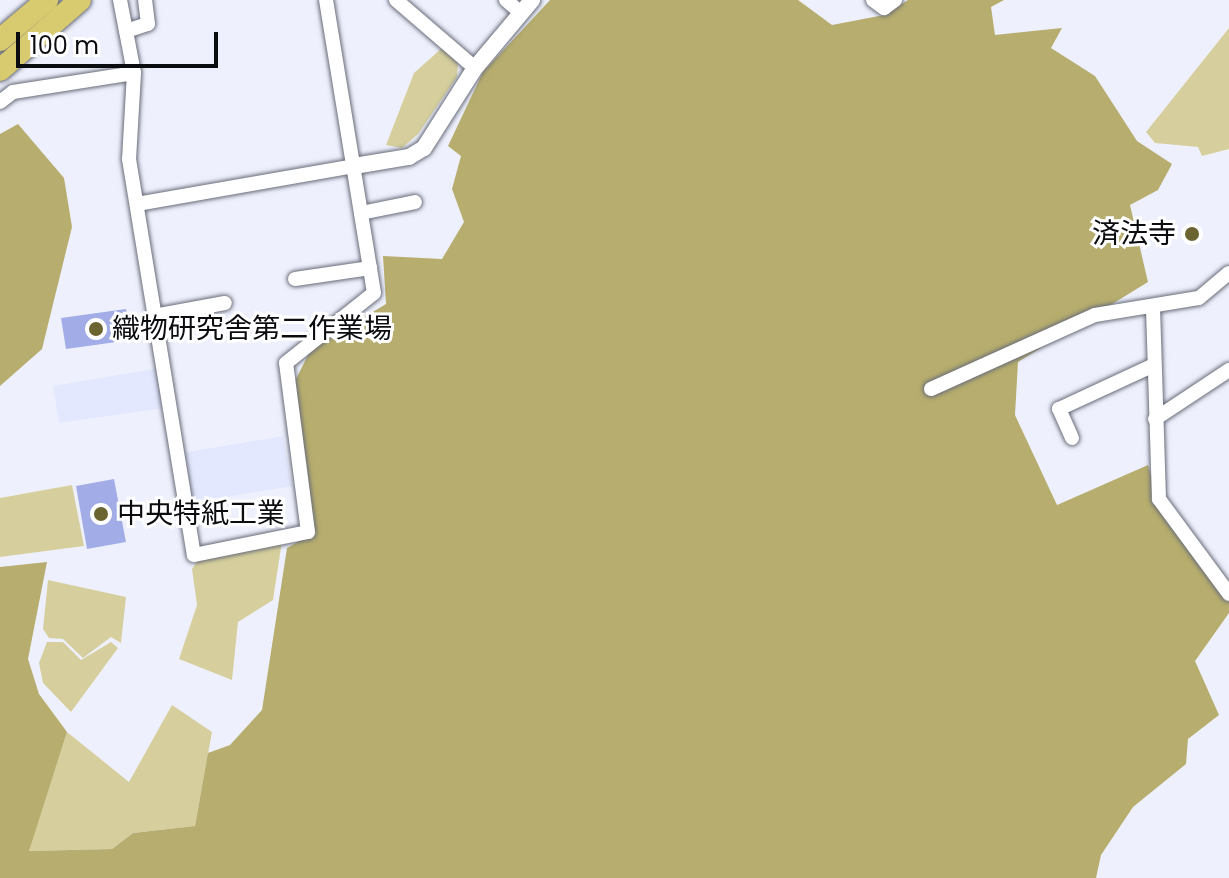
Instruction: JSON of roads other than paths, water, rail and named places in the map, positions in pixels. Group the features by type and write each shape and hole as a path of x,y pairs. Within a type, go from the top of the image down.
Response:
{"highway":[{"path":"1,37 47,0"},
{"path":"0,70 80,0"}],"street":[{"path":"120,0 134,73 129,159 194,555 300,537 311,525 283,374 294,355 372,299 370,268 326,0"},
{"path":"126,31 148,24 145,0"},
{"path":"396,0 475,68"},
{"path":"506,0 520,12"},
{"path":"137,204 409,157 424,148 475,68 532,0"},
{"path":"873,0 884,8 895,0"},
{"path":"0,102 13,92 134,73"},
{"path":"361,213 415,202"},
{"path":"295,279 370,268"},
{"path":"931,389 1095,315 1153,308 1199,298 1229,273"},
{"path":"154,316 225,303"},
{"path":"1153,308 1159,499 1229,594"},
{"path":"1072,438 1059,409 1154,365"},
{"path":"1155,419 1229,370"}],"place":[{"name":"済法寺","path":"1192,234"},
{"name":"織物研究舎第二作業場","path":"96,329"},
{"name":"中央特紙工業","path":"101,514"}]}
